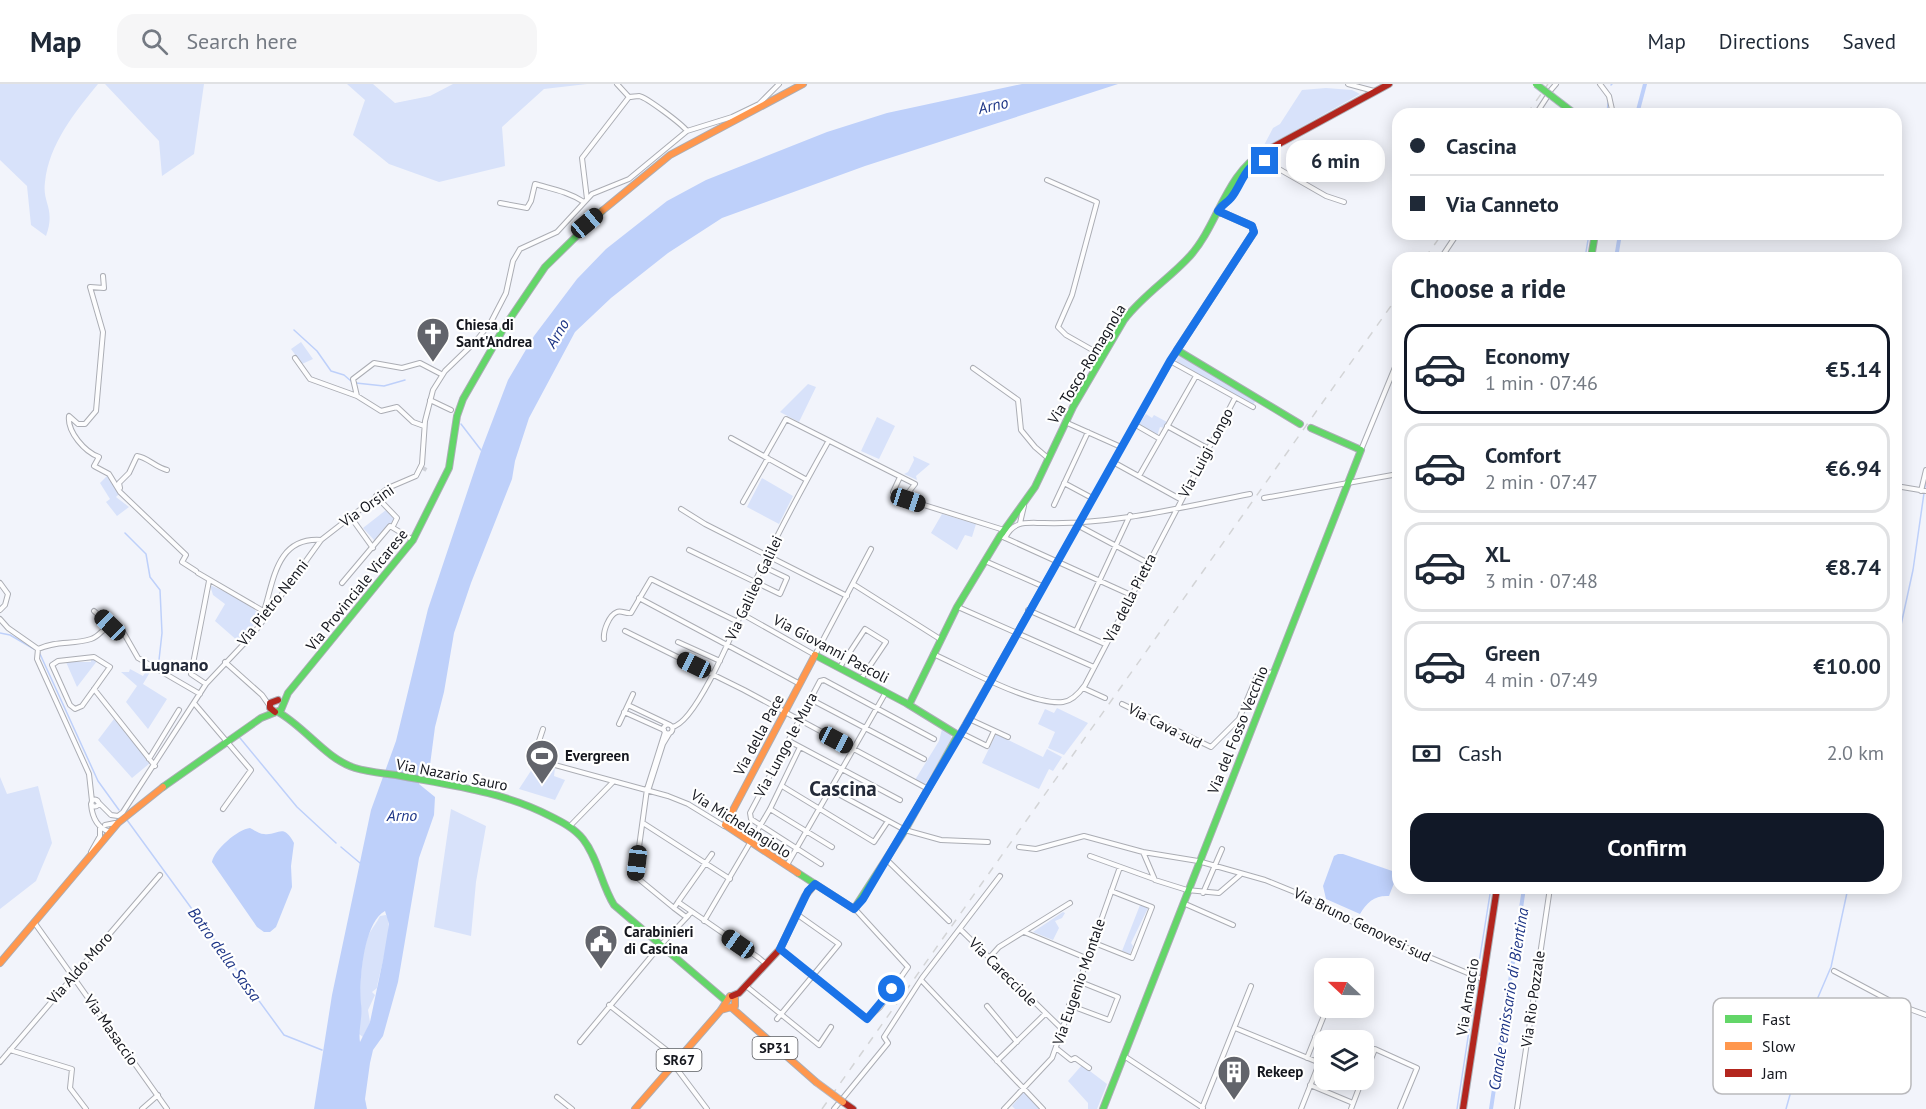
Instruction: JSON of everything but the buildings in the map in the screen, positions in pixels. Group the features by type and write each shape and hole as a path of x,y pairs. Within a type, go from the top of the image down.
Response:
{"main road":[{"name":"Via Provinciale Vicarese","path":"275,708 413,540 448,468 456,421 463,399 505,326 545,267 581,229 670,155 803,84"},
{"path":"1536,84 1567,108"},
{"name":"Via Tosco-Romagnola","path":"909,705 939,639 957,607 984,561 1025,501 1049,459 1065,422 1131,311 1191,255 1246,165 1272,147 1386,86"},
{"path":"1218,211 1252,226 1254,232 1177,350 1300,424"},
{"path":"1311,428 1361,450"},
{"name":"Via del Fosso Vecchio","path":"1103,1109 1198,861 1361,450"},
{"name":"Via Giovanni Pascoli","path":"815,655 886,692 959,735"},
{"name":"Via della Pace","path":"726,826 815,655"},
{"name":"Via Provinciale Vicarese","path":"275,708 276,699 288,693"},
{"path":"0,963 89,855 128,814 275,708 276,699"},
{"name":"Via Nazario Sauro","path":"275,708 341,762 369,772 462,787 516,800 573,830 590,850 604,889 612,903 732,1002"},
{"path":"855,909 905,830 959,735"},
{"name":"Via Michelangiolo","path":"726,826 855,909"},
{"path":"805,877 808,891"},
{"path":"732,1002 780,949 808,891 815,884"},
{"name":"Via Arnaccio","path":"1463,1109 1479,978 1496,894"},
{"name":"SR67","path":"635,1109 721,1010 732,1002"},
{"name":"SP31","path":"732,1002 786,1058 853,1109"}],"street":[{"path":"617,84 629,97"},
{"path":"357,396 355,377 374,363 402,368 418,362 441,374 480,337 491,322 506,293 513,261 520,249 563,227 595,193 613,188 629,179 687,131 732,117 759,104 779,84"},
{"path":"1348,84 1375,92"},
{"path":"1550,91 1556,84"},
{"path":"1600,84 1609,96 1612,108"},
{"path":"586,201 583,156 629,97 645,98 660,111 675,118 687,131"},
{"path":"1540,108 1547,97"},
{"path":"1223,202 1232,196 1251,167 1265,161 1272,147"},
{"path":"1265,161 1326,196 1344,202"},
{"path":"1047,180 1097,202 1072,295 1058,327 1060,331 1103,356"},
{"path":"500,203 527,208 535,184 586,201"},
{"path":"103,276 104,288 90,287 103,332 95,416 85,424 78,424 70,417 68,419 80,442 100,459 94,462 94,466 109,474 123,494 186,555 182,562 209,581 265,613 277,564 284,552 300,542 321,540"},
{"path":"994,731 987,746 959,735 1177,350"},
{"path":"295,357 310,379 357,396 381,411 397,407 413,422 424,426"},
{"path":"1170,361 1252,407"},
{"path":"972,368 992,379 1018,400 1021,430 1049,459"},
{"name":"Via Orsini","path":"321,540 388,488 415,478 422,468 424,426 430,400 441,374"},
{"name":"Via del Fosso Vecchio","path":"1361,450 1392,375"},
{"path":"1139,476 1196,376"},
{"name":"Via Luigi Longo","path":"1176,508 1236,398"},
{"path":"430,400 451,410"},
{"path":"743,502 785,420 915,484 904,498"},
{"path":"1065,422 1121,447"},
{"path":"1134,424 1160,439"},
{"path":"1167,426 1207,448"},
{"path":"1054,505 1089,432"},
{"path":"731,438 807,480"},
{"name":"Via Galileo Galilei","path":"674,908 635,876 648,792 663,744 666,726 683,722 713,674 762,566 828,442"},
{"path":"123,494 119,483 129,473 137,456 142,456 154,466 167,470"},
{"path":"1113,462 1180,499"},
{"path":"1902,487 1924,491 1926,470"},
{"path":"1264,498 1392,475"},
{"path":"900,477 892,492 1003,535 1131,595"},
{"path":"1064,483 1092,498"},
{"path":"1003,535 1020,523 1077,525 1250,494"},
{"path":"342,583 388,527 393,526 398,520 377,497"},
{"path":"1020,523 1025,501"},
{"name":"Via della Pietra","path":"1083,688 1176,508"},
{"path":"681,509 705,524 847,596"},
{"path":"1164,510 1172,516"},
{"path":"1076,631 1130,515"},
{"path":"350,516 373,548"},
{"path":"1077,525 1116,548 1148,563"},
{"path":"393,526 413,540"},
{"name":"Via Pietro Nenni","path":"95,803 111,815 120,815 206,684 231,656 321,540"},
{"path":"815,655 872,549"},
{"path":"689,550 780,594 787,579 762,566"},
{"path":"984,561 1042,586"},
{"path":"604,639 607,625 614,613 620,611 629,614 649,580 655,580 738,622"},
{"path":"188,685 209,581"},
{"path":"0,584 8,594 5,605 0,610"},
{"path":"853,584 939,639"},
{"path":"639,598 800,684"},
{"path":"957,607 1094,667"},
{"path":"1029,610 1106,644"},
{"path":"94,611 110,625"},
{"name":"Via Giovanni Pascoli","path":"742,614 815,655"},
{"path":"0,619 8,628 38,649"},
{"path":"38,649 51,643 90,640 110,625 117,625 138,658 200,694"},
{"path":"840,667 865,629 886,642 861,679"},
{"path":"625,631 785,711 928,789"},
{"path":"678,642 720,661"},
{"path":"38,649 37,659 89,774 95,803 92,812 95,819 110,832"},
{"path":"933,653 1027,695 1060,702 1070,699 1083,688 1105,698"},
{"path":"231,656 232,666"},
{"path":"94,657 110,667 94,689 79,708 73,708 52,668 53,664 94,657"},
{"name":"Via Nazario Sauro","path":"224,663 232,666 238,673"},
{"name":"Via Nazario Sauro","path":"224,663 262,694 275,708"},
{"name":"Via Cava sud","path":"1122,704 1161,721 1199,744 1211,747 1239,719 1257,676 1265,672 1274,673"},
{"path":"191,674 206,684"},
{"name":"Via Lungo le Mura","path":"761,825 751,819 750,813 820,681 824,680 934,739"},
{"path":"94,689 154,766"},
{"path":"787,866 886,692"},
{"name":"Via Nazario Sauro","path":"262,694 276,699"},
{"path":"619,724 633,694"},
{"path":"810,699 924,759"},
{"path":"194,703 251,770 223,809"},
{"path":"628,705 671,726"},
{"path":"149,759 179,710"},
{"path":"624,712 666,732"},
{"path":"969,719 1008,737"},
{"name":"Via Galileo Galilei","path":"666,732 671,726"},
{"name":"Via Michelangiolo","path":"543,729 533,759 679,800 726,826"},
{"path":"789,741 900,800"},
{"path":"704,921 770,809 800,747"},
{"path":"571,825 613,782"},
{"path":"782,786 874,843 888,821"},
{"path":"831,790 905,830 941,840 988,842"},
{"path":"770,809 832,847"},
{"path":"102,825 113,824 128,814"},
{"path":"643,823 730,879"},
{"path":"89,855 100,836 102,825"},
{"path":"761,825 821,864"},
{"path":"1019,847 1036,849 1060,844 1081,835 1143,852 1198,861"},
{"path":"1203,893 1222,849"},
{"path":"1143,852 1155,880"},
{"path":"688,916 674,908 712,854"},
{"path":"1090,856 1155,880 1203,893 1219,893 1240,875"},
{"path":"887,860 949,921"},
{"name":"Via Bruno Genovesi sud","path":"1198,861 1240,875 1265,880 1302,895 1381,937 1479,978"},
{"name":"Via Eugenio Montale","path":"1004,1109 1048,1065 1120,867"},
{"name":"Via Aldo Moro","path":"0,1062 160,874"},
{"path":"834,1109 888,1042 884,1037 922,981 1000,876"},
{"path":"1092,942 1132,958 1152,907 1111,891"},
{"name":"Via Rio Pozzale","path":"1517,1109 1549,894"},
{"path":"678,902 767,965"},
{"path":"990,957 999,947 1070,903"},
{"path":"1182,903 1233,925"},
{"path":"780,949 867,1019 880,1007 908,967 855,909"},
{"path":"580,1042 609,1005 692,912"},
{"path":"779,1018 839,944 798,915"},
{"name":"Via Masaccio","path":"34,922 167,1109"},
{"name":"Via Carecciole","path":"961,930 1062,1029"},
{"path":"1024,932 1086,958"},
{"path":"1834,971 1885,998"},
{"path":"922,981 1043,1109"},
{"path":"1069,1005 1109,1020 1118,997 1078,981"},
{"path":"745,986 779,1018 819,1045 831,1027"},
{"path":"1123,1055 1203,1109 1251,986"},
{"path":"609,1005 677,1063 707,1109"},
{"path":"987,1006 1017,1042"},
{"path":"1911,1010 1926,1015"},
{"name":"Via Carecciole","path":"997,1061 1046,1014"},
{"path":"1235,1028 1314,1061"},
{"path":"1307,1058 1314,1042"},
{"path":"1056,1048 1071,1060 1075,1058 1089,1068"},
{"path":"1374,1052 1375,1049 1417,1068 1400,1109"},
{"path":"10,1050 72,1069 70,1088 86,1109"},
{"path":"1301,1109 1314,1076"},
{"path":"1310,1085 1353,1103"},
{"path":"1351,1109 1358,1090"},
{"path":"142,1109 158,1095"},
{"path":"556,1097 572,1109"}],"shaded area":[{"path":"0,84 98,84 64,129 47,168 45,196 50,219 46,236 31,225 27,186 0,160"},
{"path":"105,84 204,84 194,154 162,176 159,141"},
{"path":"347,84 373,84 395,103 430,96 453,84 587,84 544,89 502,127 505,166 439,182 389,164 353,135 365,100"},
{"path":"1326,88 1352,90 1360,94 1262,149 1273,128 1280,124 1302,90"},
{"path":"301,342 313,359 302,364 291,349"},
{"path":"1178,355 1256,400 1253,405 1176,362"},
{"path":"808,384 816,387 799,422 780,412"},
{"path":"1146,414 1152,418 1154,415 1167,422 1164,428 1160,427 1157,436 1138,425"},
{"path":"877,417 895,426 879,459 861,451"},
{"path":"913,456 930,464 916,476 917,480 904,474 908,472 914,460"},
{"path":"108,475 120,493 116,497 129,507 117,516 106,502 110,499 100,483"},
{"path":"762,478 793,496 779,524 747,507"},
{"path":"386,510 396,518 375,541 363,528"},
{"path":"942,514 976,524 972,537 965,535 957,550 931,533"},
{"path":"210,585 233,595 262,615 239,642 215,621 225,604 213,595"},
{"path":"91,659 97,661 77,687 66,662 91,662"},
{"path":"130,669 143,676 147,670 150,672 143,684 167,699 148,729 126,702 137,686 121,672 129,672"},
{"path":"1057,708 1088,723 1064,755 1048,748 1055,732 1038,724 1045,709 1054,713"},
{"path":"114,719 150,763 132,778 98,740"},
{"path":"942,729 950,733 952,739 925,785 915,780 939,741"},
{"path":"996,734 1043,757 1047,749 1062,757 1053,771 1049,769 1039,789 982,763"},
{"name":"Evergreen","path":"536,763 555,768 554,776 565,780 555,800 519,789"},
{"path":"0,777 7,794 38,786 52,843 36,881 0,909"},
{"path":"451,809 486,826 476,882 471,936 434,927"},
{"path":"1140,905 1148,908 1131,943 1133,946 1130,954 1122,951"},
{"path":"1063,912 1065,913 1062,918 1055,921 1059,928 1053,940 1033,932"},
{"path":"386,915 389,929 386,950 377,988 372,992 375,995 368,1010 370,1022 363,1037 359,1034 362,960 368,936 380,916"},
{"path":"1082,1065 1107,1084 1097,1109 1088,1109 1088,1103 1068,1081"},
{"path":"1023,1093 1040,1109 1015,1109 1012,1106"}],"water":[{"name":"Arno","path":"1022,84 1118,84 865,166 722,218 668,253 611,298 575,332 529,418 515,461 512,479 454,633 444,692 435,727 430,765 418,778 419,784 435,797 434,815 419,858 398,982 383,1036 373,1050 370,1063 365,1099 367,1109 314,1109 332,995 371,810 396,741 428,609 482,448 508,380 534,336 577,279 606,249 667,201 706,180 827,132 887,113","holes":["385,911 389,924 370,1022 360,1042 361,982 367,940 378,918"]},
{"path":"250,828 262,834 283,831 294,843 291,866 292,887 276,927 270,932 264,932 257,927 212,862 227,841 239,832"},
{"path":"1343,854 1392,871 1392,888 1389,896 1372,900 1360,914 1326,899 1323,886 1334,856"}],"waterway":[{"name":"Canale emissario di Bientina","path":"1639,108 1645,84"},
{"path":"1608,103 1608,108"},
{"path":"1586,252 1588,240"},
{"name":"Canale emissario di Bientina","path":"1617,252 1619,240"},
{"path":"294,330 317,351 331,371 344,375 351,381"},
{"path":"356,383 384,386 405,380"},
{"path":"461,424 481,450"},
{"path":"1925,487 1926,482"},
{"path":"1902,620 1913,570 1924,493"},
{"path":"125,533 146,554 150,577 160,590 162,633 159,660"},
{"name":"Botro della Sassa","path":"0,633 10,635 34,649"},
{"name":"Botro della Sassa","path":"40,654 98,781 119,810"},
{"path":"240,738 297,807 336,843"},
{"name":"Botro della Sassa","path":"127,820 284,1035 322,1050"},
{"path":"341,847 360,863"},
{"path":"1477,975 1490,894"},
{"name":"Canale emissario di Bientina","path":"1491,1109 1523,894"},
{"path":"1818,998 1831,967 1847,894"},
{"path":"1457,1109 1477,979"},
{"path":"1786,1109 1790,1094"}],"tunnel":[{"path":"423,468 428,471"}],"railway":[{"path":"1531,108 1548,84"},
{"path":"1429,252 1438,240"},
{"path":"822,1109 1392,304"}],"traffic: fast":[{"path":"1536,84 1567,108"},
{"path":"909,705 957,607 1000,536 1035,487 1073,407 1124,320 1190,256 1208,230 1240,173 1264,152"},
{"path":"163,787 261,718 281,710 288,693 413,540 449,468 457,416 463,399 505,326 545,267 602,211"},
{"path":"1218,211 1252,226 1254,232 1177,350 1300,424"},
{"path":"1592,252 1594,240"},
{"path":"1103,1109 1361,450 1311,428"},
{"path":"798,873 854,909 905,830 958,735 906,703 815,655"},
{"path":"278,712 344,764 513,800 568,826 588,846 614,905 725,1000"}],"traffic: slow":[{"path":"602,211 670,155 803,84"},
{"path":"798,873 725,825 815,655"},
{"path":"0,963 118,823 163,787"},
{"path":"635,1109 721,1010 730,996 735,998 735,1006 721,1010"},
{"path":"732,1008 816,1082"},
{"path":"816,1082 843,1102"}],"traffic: jam":[{"path":"1264,152 1389,84"},
{"path":"275,712 270,708 270,703 278,700"},
{"path":"732,996 739,993 780,949 805,896 815,884"},
{"path":"1463,1109 1496,894"},
{"path":"843,1102 853,1109"}],"place":[{"name":"Chiesa di Sant'Andrea","path":"433,363"},
{"name":"Evergreen","path":"542,785"},
{"name":"Carabinieri di Cascina","path":"601,970"},
{"name":"Rekeep","path":"1234,1101"}],"district":[{"name":"Lugnano","path":"175,665"},
{"name":"Cascina","path":"843,789"}],"route":[{"path":"892,989 880,1007 867,1019 780,949 808,891 815,884 854,909 858,908 966,725 1030,607 1170,361 1254,232 1252,226 1218,211 1223,202 1229,200 1251,167 1257,162 1265,161"}]}
